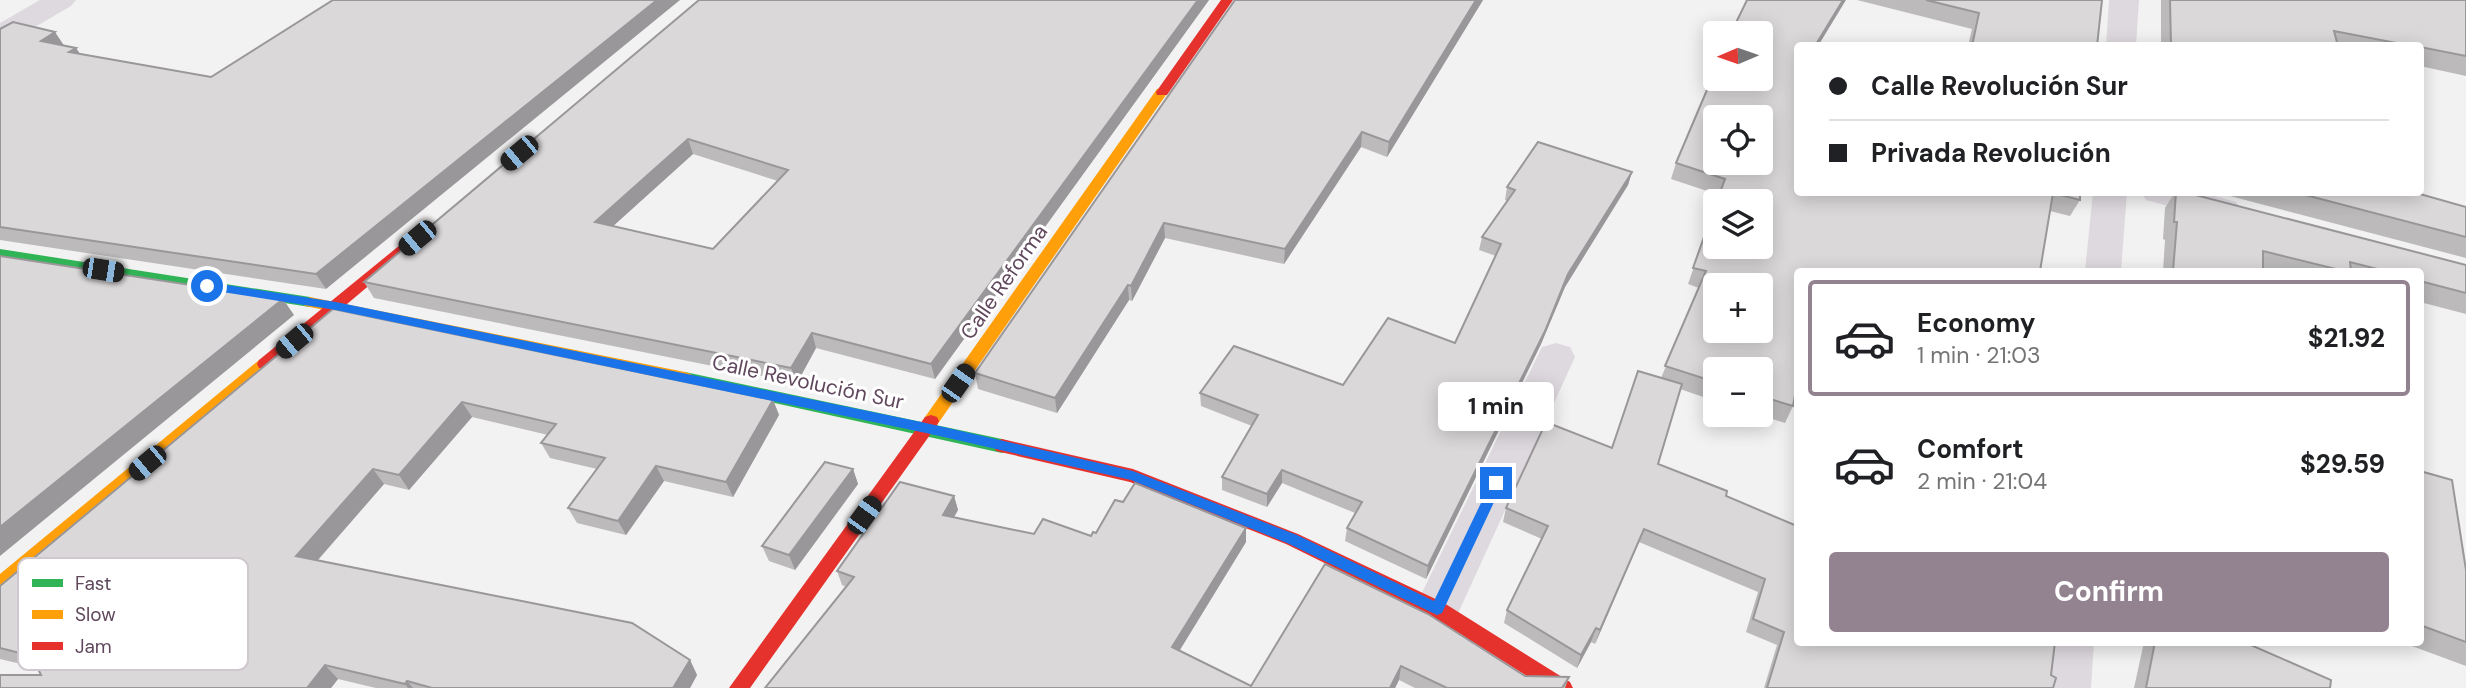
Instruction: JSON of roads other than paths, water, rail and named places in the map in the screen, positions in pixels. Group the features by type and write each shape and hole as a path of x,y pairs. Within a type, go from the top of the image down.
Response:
{"street":[{"path":"0,35 61,0"},
{"name":"Calle Reforma","path":"739,688 926,428 1227,0"},
{"path":"2121,1 2121,42"},
{"path":"2103,268 2110,196"},
{"path":"2173,196 2252,217"},
{"path":"33,558 419,236"},
{"name":"Calle Revolución Sur","path":"0,254 336,306 926,428 1133,476 1292,539 1437,609 1563,688"},
{"path":"1437,609 1556,357"},
{"path":"0,585 18,570"},
{"path":"2067,688 2071,646"}]}
